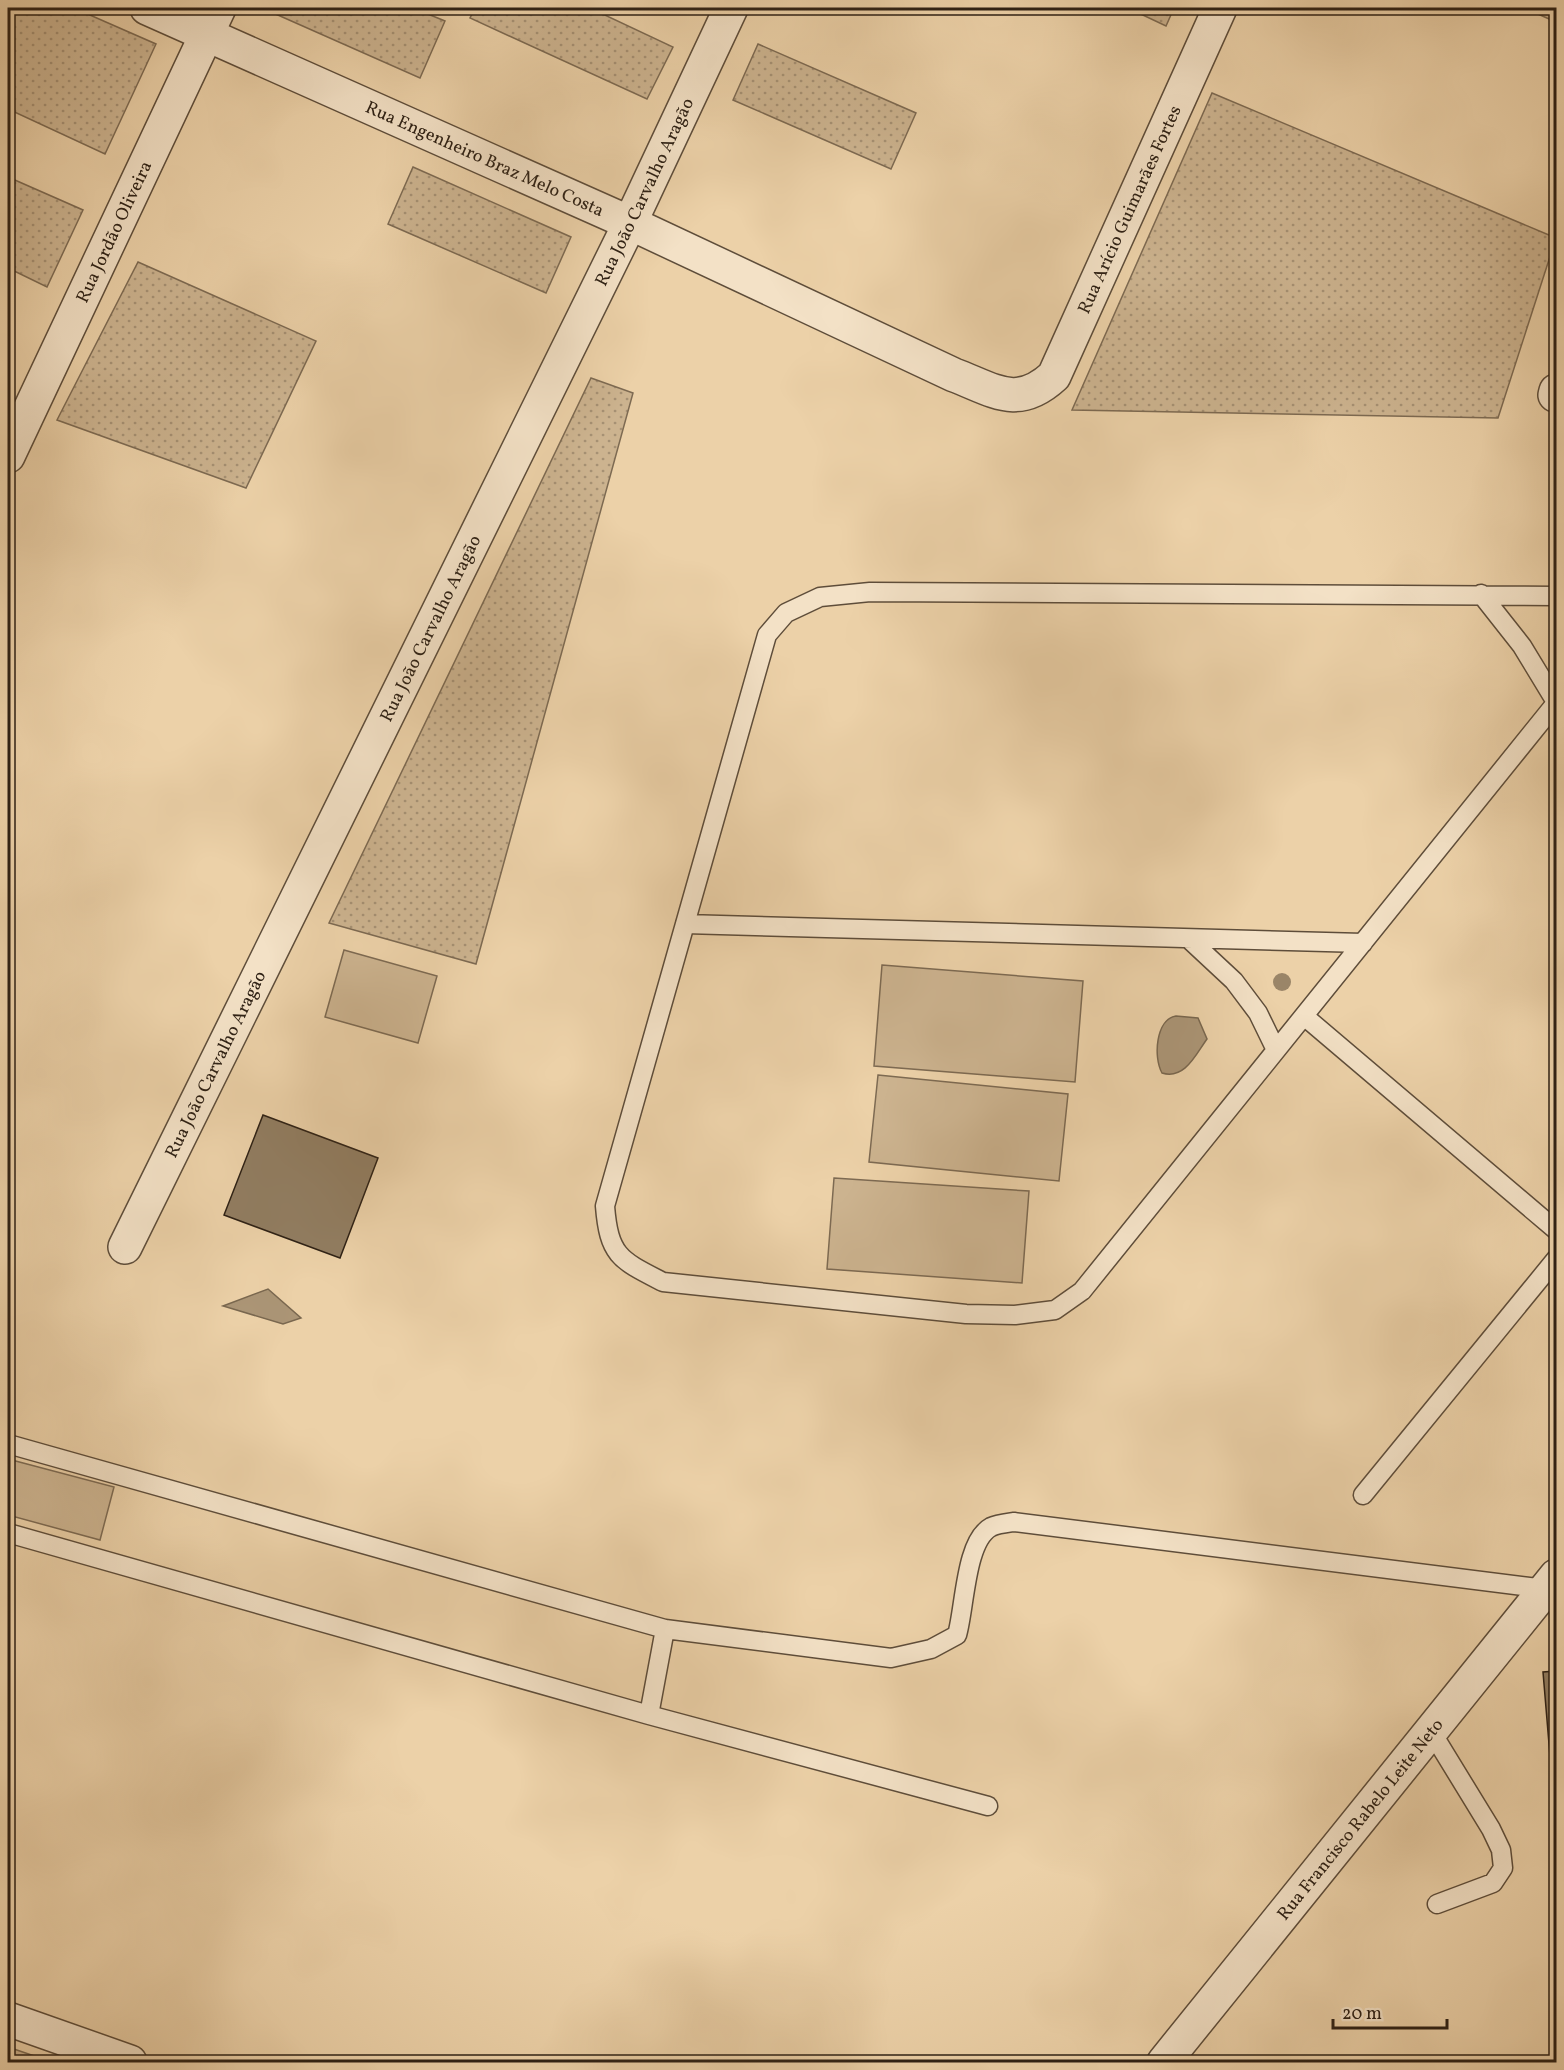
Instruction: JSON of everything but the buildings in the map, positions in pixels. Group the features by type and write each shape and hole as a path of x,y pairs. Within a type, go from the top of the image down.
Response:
{"street":[{"name":"Rua Engenheiro Braz Melo Costa","path":"147,8 212,21 630,223 954,375 1005,394 1021,396"},
{"name":"Rua João Carvalho Aragão","path":"125,1247 630,223 731,8"},
{"name":"Rua Arício Guimarães Fortes","path":"1021,396 1040,388 1054,376 1220,8"},
{"name":"Rua Jordão Oliveira","path":"8,456 212,21"},
{"name":"Rua Francisco Rabelo Leite Neto","path":"1164,2062 1551,1583"},
{"path":"8,2019 130,2062"}],"lane":[{"path":"1481,594 1522,646 1557,703 1082,1290 1054,1310 1015,1315 966,1314 663,1282 627,1264 608,1237 604,1206 767,635 786,613 820,597 870,592 1481,594 1557,596"},
{"path":"685,924 1190,940 1363,943"},
{"path":"1190,940 1234,981 1258,1013 1276,1050"},
{"path":"1304,1016 1557,1230"},
{"path":"1362,1495 1557,1259"},
{"path":"8,1444 665,1629 891,1658 931,1649 957,1635 972,1555 982,1534 992,1526 1014,1522 1551,1583"},
{"path":"8,1533 649,1715 988,1806"},
{"path":"649,1715 665,1629"},
{"path":"1431,1731 1491,1829 1501,1850 1503,1868 1493,1883 1437,1904"}],"shaded area":[{"path":"8,8 74,8 156,44 105,154 8,109"},
{"path":"262,8 413,8 445,21 420,78"},
{"path":"475,8 590,8 673,47 647,99 470,18"},
{"path":"1128,8 1174,8 1166,26"},
{"path":"1524,8 1556,8 1556,22"},
{"path":"758,44 916,113 891,169 733,100"},
{"path":"1212,93 1556,238 1498,418 1072,410"},
{"path":"413,167 571,237 546,293 388,224"},
{"path":"8,177 83,210 47,287 8,268"},
{"path":"138,262 316,341 246,488 57,420"},
{"path":"591,378 633,393 476,964 329,923"},
{"path":"344,950 437,976 418,1043 325,1017"},
{"path":"882,965 1083,981 1075,1082 874,1066"},
{"path":"1176,1016 1198,1018 1207,1039 1183,1069 1177,1073 1162,1073 1157,1049 1160,1031 1169,1019"},
{"path":"878,1075 1068,1094 1059,1181 869,1162"},
{"path":"834,1178 1029,1191 1022,1283 827,1269"},
{"path":"268,1289 301,1318 283,1324 223,1306"},
{"path":"8,1459 114,1487 100,1540 8,1515"},
{"path":"8,2047 52,2062 8,2062"}]}
